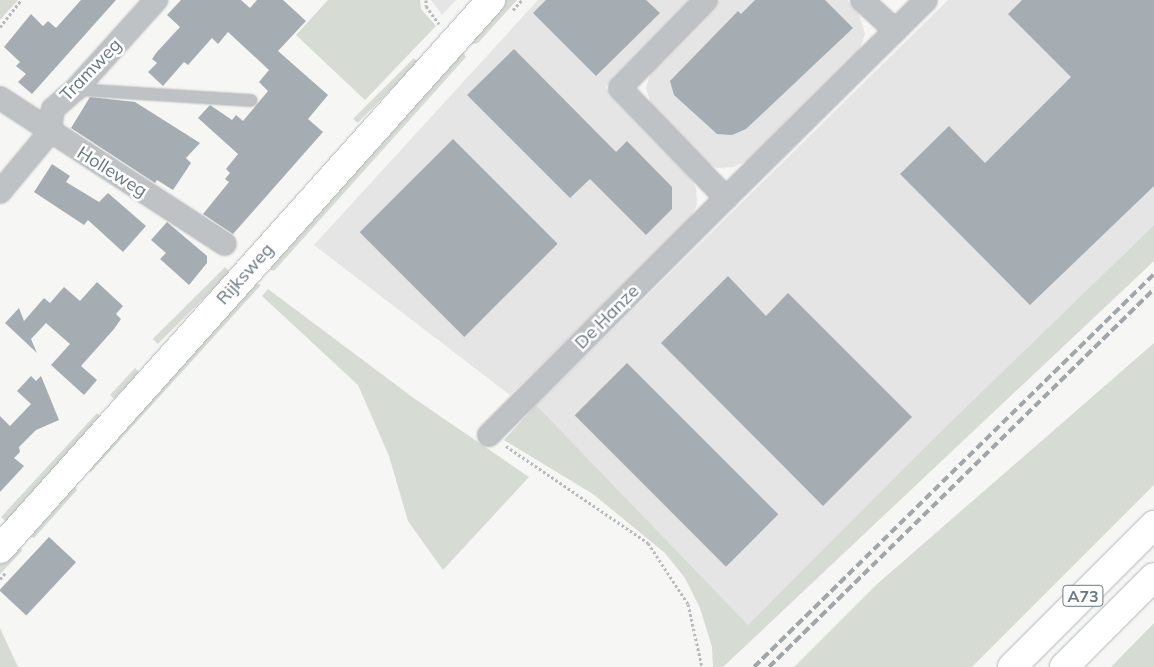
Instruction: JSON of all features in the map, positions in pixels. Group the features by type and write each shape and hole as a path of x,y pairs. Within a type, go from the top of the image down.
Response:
{"main road":[{"name":"Rijksweg","path":"0,549 491,0"},
{"name":"A73","path":"1012,667 1154,526"},
{"name":"A73","path":"1064,667 1154,576"}],"street":[{"name":"Tramweg","path":"0,192 50,132 53,109 76,89 156,0"},
{"path":"706,0 620,88 726,198"},
{"path":"862,0 895,30"},
{"name":"De Hanze","path":"489,435 926,0"},
{"name":"Holleweg","path":"0,98 226,244"}],"lane":[{"path":"76,89 251,100"}],"path":[{"path":"0,27 21,0"},
{"path":"489,435 648,543 688,604 702,667"}],"shaded area":[{"path":"0,0 18,0 0,20"},
{"path":"328,0 420,0 421,9 436,26 365,100 296,35"},
{"path":"431,0 456,0 442,15"},
{"path":"505,0 517,0 478,43 472,44 472,36"},
{"path":"538,0 692,0 605,87 689,175 696,188 697,205 687,223 510,395 314,245"},
{"path":"719,0 847,0 859,14 865,34 859,52 747,161 733,167 717,168 702,161 653,111 646,88 653,65"},
{"path":"948,0 1154,0 1154,225 934,438 748,626 536,405"},
{"path":"462,50 466,57 274,271 271,270 270,267"},
{"path":"414,58 418,62 357,123 353,119"},
{"path":"1154,225 1154,261 723,667 713,667 712,647 700,608 685,578 665,553 593,494 504,440 536,405 748,625 934,438"},
{"path":"225,267 230,272 158,344 153,339"},
{"path":"253,282 261,285 90,473 89,465"},
{"path":"268,289 415,399 529,477 443,570 408,521 389,456 358,385 262,296"},
{"path":"1154,343 1154,485 972,667 794,667 876,585"},
{"path":"135,368 140,373 114,399 110,395"},
{"path":"97,413 101,417 6,522 1,517"},
{"path":"74,486 77,490 34,538 28,536"},
{"path":"20,546 22,551 0,574 0,563 15,547"},
{"path":"1154,623 1154,667 1111,667"},
{"path":"0,628 18,667 0,667"}],"building":[{"path":"81,0 116,0 32,94 18,82 26,74 16,66 20,62 4,47 31,14 43,26 48,21 56,28"},
{"path":"181,0 241,0 250,8 257,0 283,0 306,21 278,51 328,95 308,119 323,132 233,234 203,214 229,182 225,179 230,173 226,169 238,154 198,118 210,105 232,120 236,115 243,121 268,91 259,82 269,70 228,32 218,44 212,38 188,65 184,62 163,86 148,72 157,63 152,59 156,53 180,27 167,15"},
{"path":"546,0 646,0 660,13 596,76 533,13"},
{"path":"755,0 825,0 853,28 746,129 732,135 717,134 674,95 670,81 738,11 741,14"},
{"path":"1022,0 1154,0 1154,186 1030,305 900,174 949,126 985,163 1071,77 1008,14"},
{"path":"514,49 616,152 627,141 672,187 672,209 646,235 590,179 570,198 467,95"},
{"path":"90,97 135,102 200,143 186,158 191,163 173,190 157,180 155,183 71,128"},
{"path":"453,139 558,244 464,337 360,232"},
{"path":"52,164 70,176 66,182 99,202 108,193 146,226 123,252 88,220 84,225 34,192"},
{"path":"167,222 207,256 207,263 189,285 160,259 166,253 151,240"},
{"path":"728,276 766,316 788,293 912,417 823,506 661,343"},
{"path":"97,282 123,306 116,314 121,319 114,329 81,366 97,380 84,395 51,365 70,344 46,323 31,339 37,353 5,323 19,308 24,321 44,298 50,303 64,287 80,301"},
{"path":"627,363 778,514 726,567 575,415"},
{"path":"31,376 36,381 41,376 59,420 36,430 19,447 20,452 14,458 24,466 0,492 0,416 10,426 31,404 17,391"},
{"path":"49,537 76,562 26,616 0,590"}],"railway":[{"path":"754,667 1154,274"},
{"path":"769,667 1154,289"}]}
